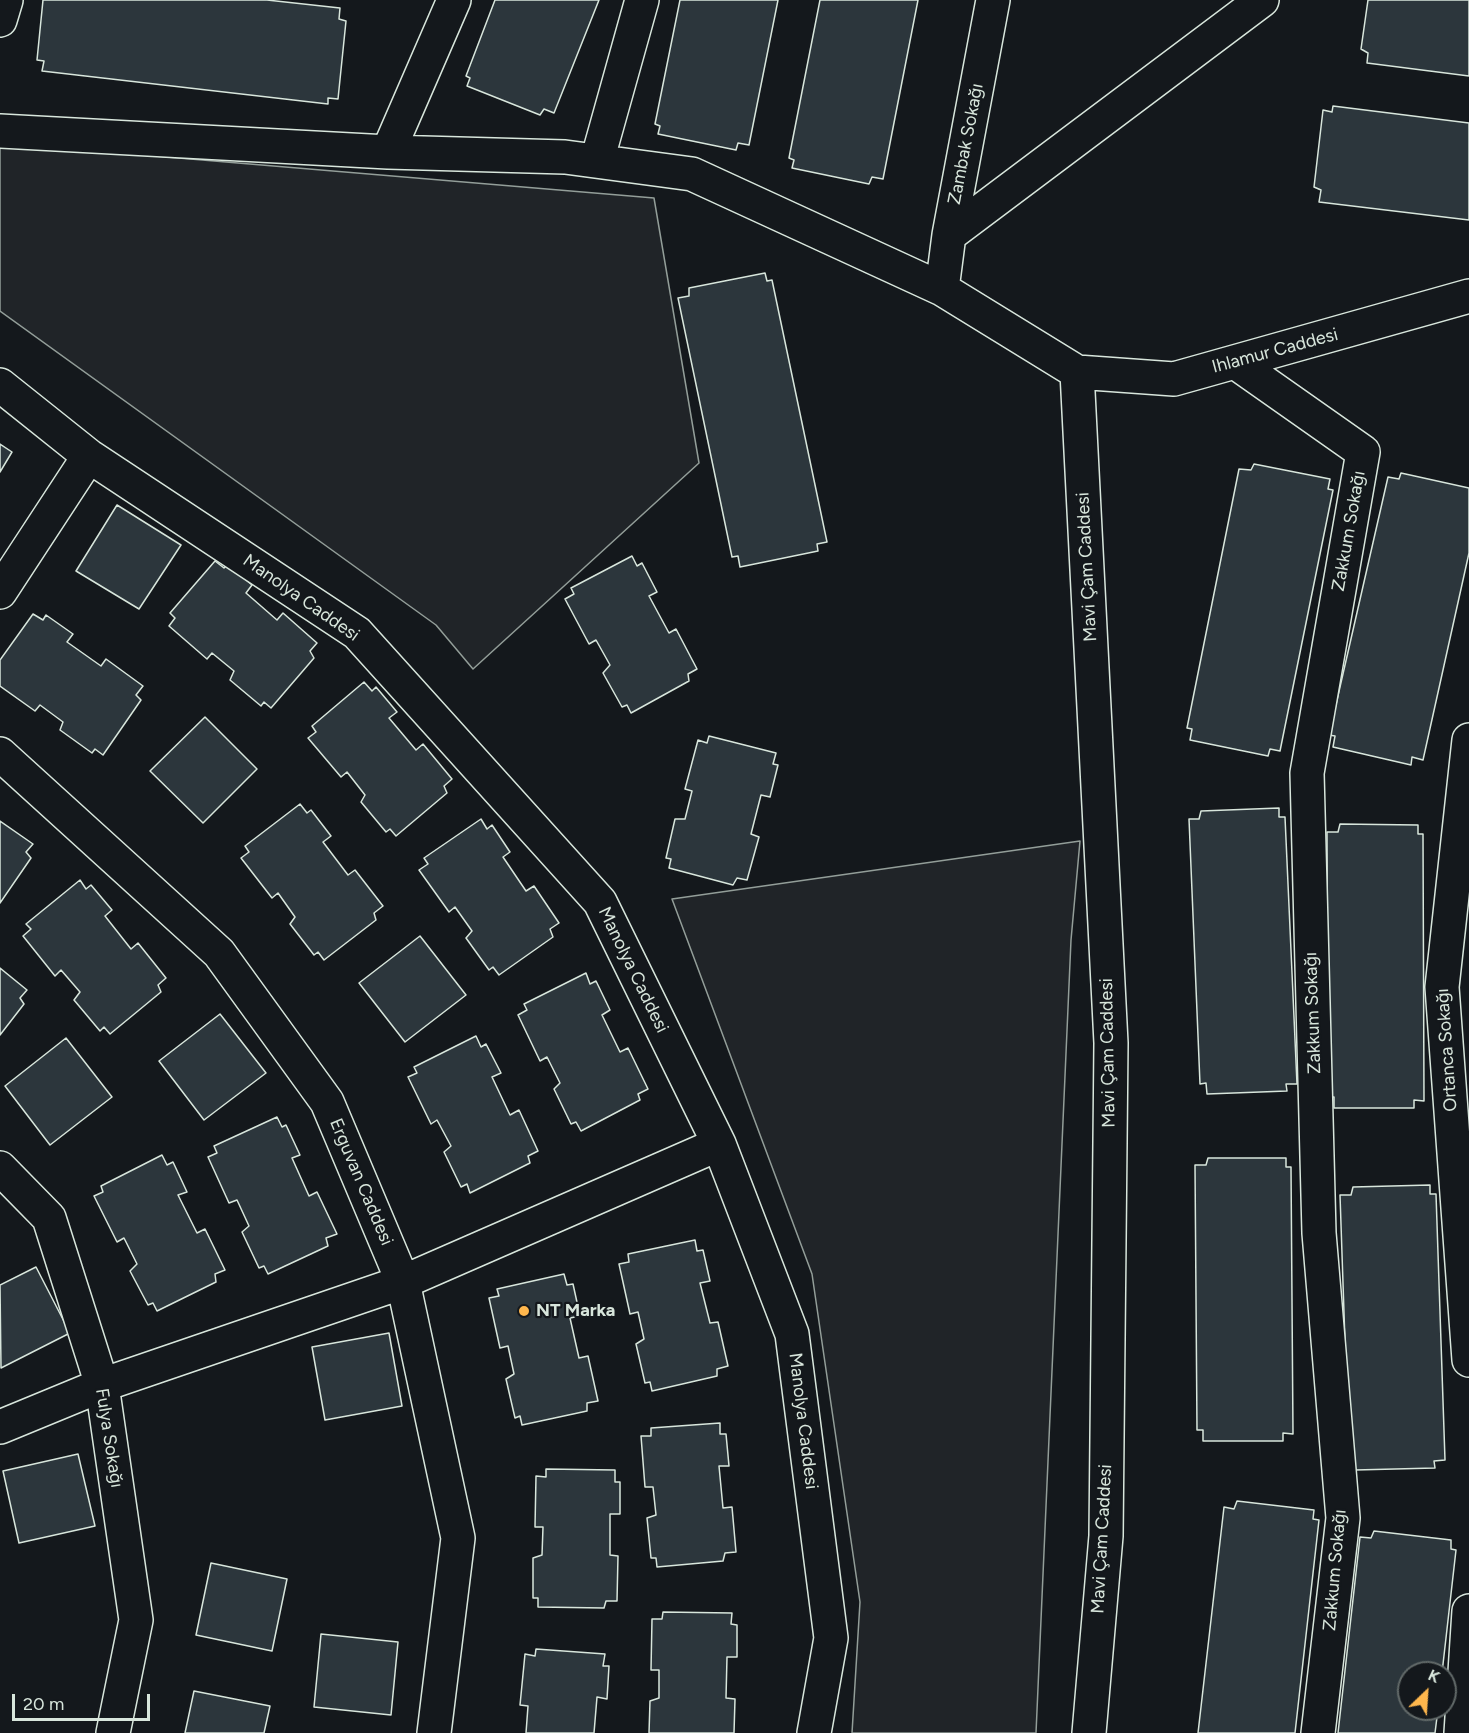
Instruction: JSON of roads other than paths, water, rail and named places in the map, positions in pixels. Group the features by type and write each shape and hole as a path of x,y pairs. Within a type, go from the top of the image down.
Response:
{"street":[{"path":"0,20 6,0"},
{"path":"388,152 454,0"},
{"path":"597,161 642,0"},
{"name":"Zambak Sokağı","path":"942,289 949,235 993,0"},
{"path":"949,235 1262,0"},
{"path":"0,131 388,152 565,157 692,174 942,289 1077,372"},
{"name":"Ihlamur Caddesi","path":"1077,372 1174,379 1469,296"},
{"name":"Zakkum Sokağı","path":"1235,362 1363,452 1307,773 1319,1233 1343,1518 1318,1733"},
{"name":"Mavi Çam Caddesi","path":"1077,372 1111,1043 1106,1536 1089,1733"},
{"name":"Manolya Caddesi","path":"0,385 89,456 357,633 600,902 718,1144 792,1334 831,1638 814,1733"},
{"path":"0,592 89,456"},
{"name":"Ortanca Sokağı","path":"1469,740 1442,987 1469,1360"},
{"name":"Erguvan Caddesi","path":"0,754 219,953 327,1102 403,1282 458,1538 434,1733"},
{"path":"0,1427 102,1385 403,1282 718,1144"},
{"name":"Fulya Sokağı","path":"0,1168 49,1218 102,1385 136,1620 114,1733"},
{"path":"1461,1733 1469,1611"}],"place":[{"name":"NT Marka","path":"524,1311"}]}
